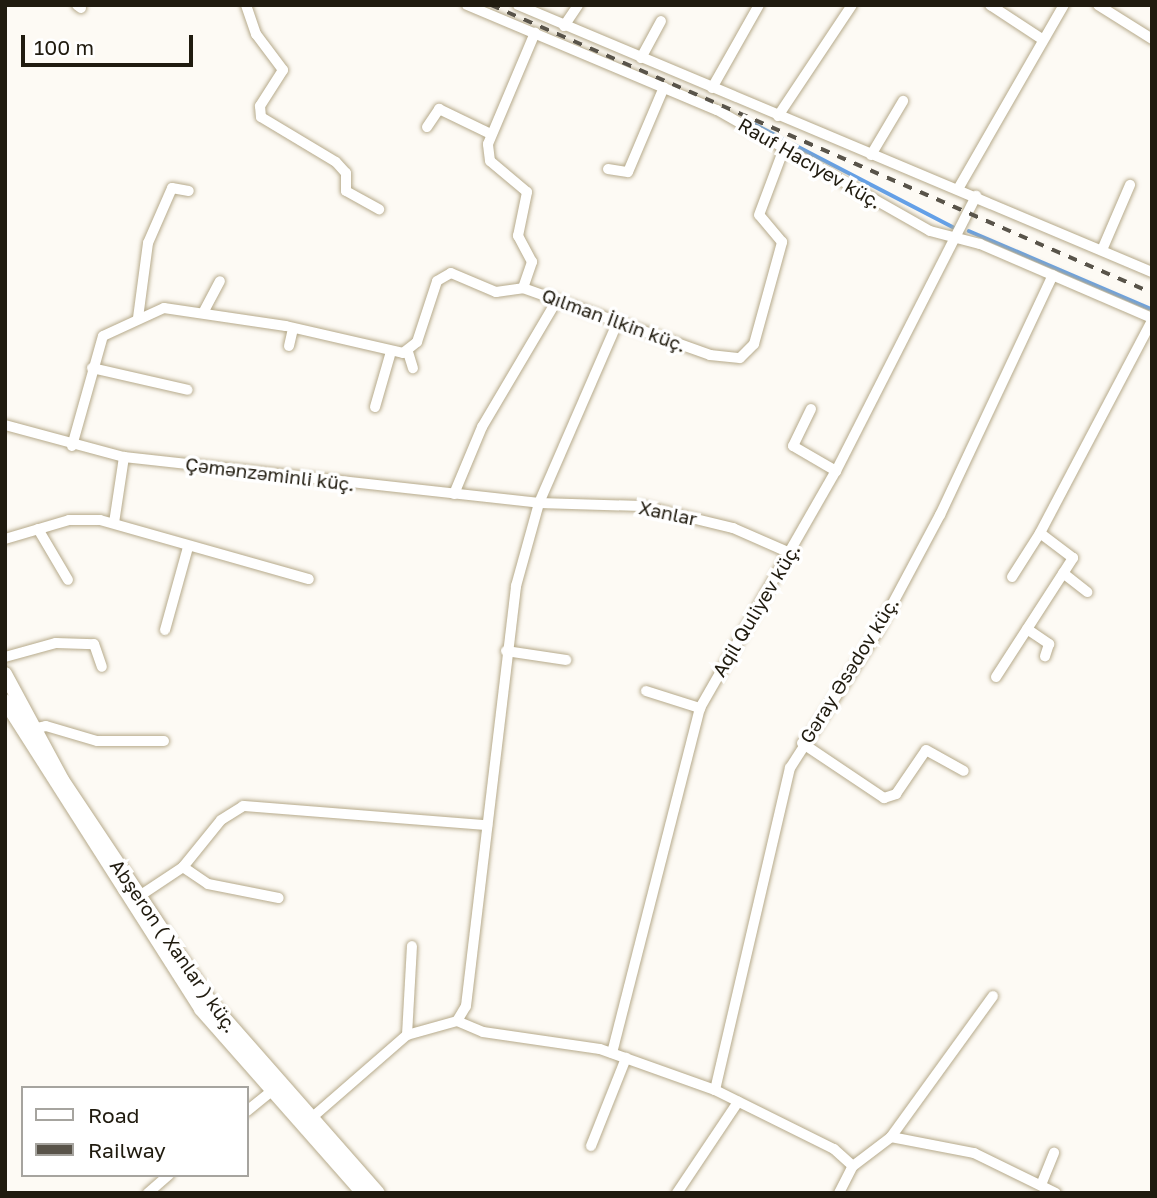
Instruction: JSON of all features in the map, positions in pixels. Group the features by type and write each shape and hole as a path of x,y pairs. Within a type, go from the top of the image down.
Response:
{"main road":[{"name":"Abşeron ( Xanlar ) küç.","path":"5,674 32,729 133,900"},
{"path":"5,701 201,1009 363,1193"},
{"path":"273,1090 308,1121 378,1193"}],"street":[{"path":"246,5 256,34 283,70 260,106 261,117 336,162 346,173 346,191 379,209"},
{"name":"Rauf Hacıyev küç.","path":"467,5 664,87 738,121 783,151 930,231 954,237 1053,275 1152,319"},
{"name":"Rauf Hacıyev küç.","path":"518,5 1152,272"},
{"path":"564,26 578,5"},
{"path":"712,88 759,5"},
{"path":"778,116 852,5"},
{"path":"990,5 1042,39"},
{"path":"958,189 1064,5"},
{"path":"1098,5 1152,39"},
{"path":"641,58 662,22"},
{"path":"523,288 532,261 518,236 527,192 490,161 491,134 535,33"},
{"path":"608,169 628,172 664,87"},
{"path":"871,155 903,101"},
{"path":"738,121 746,103"},
{"path":"427,127 439,109 491,134"},
{"name":"Qılman İlkin küç.","path":"408,352 446,274 503,293 523,288 727,359 748,352 782,243 759,215 783,151"},
{"path":"1102,250 1130,185"},
{"path":"138,317 148,243 172,188 189,191"},
{"name":"Aqil Quliyev küç.","path":"612,1053 700,708 836,471 976,196"},
{"name":"Gəray Əsədov küç.","path":"715,1090 782,793 802,743 884,619 1053,275"},
{"path":"203,313 220,281"},
{"path":"454,494 482,426 557,300"},
{"path":"72,446 103,336 138,317 164,308 293,328 390,355 408,352 413,368"},
{"path":"1012,578 1040,533 1152,319"},
{"path":"457,1021 468,998 506,651 539,503 618,321"},
{"path":"289,346 293,328"},
{"path":"375,407 390,355"},
{"path":"92,368 188,390"},
{"path":"811,409 793,446 836,471"},
{"name":"Çəmənzəminli küç.","path":"5,425 72,446 124,457 539,503"},
{"path":"114,523 124,457"},
{"name":"Xanlar","path":"539,503 642,506 733,528 790,553"},
{"path":"5,538 86,519 114,523 188,547 309,579"},
{"path":"38,529 68,580"},
{"path":"996,677 1073,553 1040,533"},
{"path":"164,631 188,547"},
{"path":"1063,573 1087,592"},
{"path":"1027,629 1049,645 1045,656"},
{"path":"5,657 56,643 94,644 102,667"},
{"path":"506,651 566,660"},
{"path":"646,691 700,708"},
{"path":"32,729 46,726 97,741 164,741"},
{"path":"802,743 884,798 896,794 926,750 964,771"},
{"path":"133,900 183,867 221,820 243,806 487,825"},
{"path":"183,867 208,884 279,898"},
{"path":"407,1035 412,946"},
{"path":"839,1193 853,1166 891,1138 993,996"},
{"path":"308,1121 407,1035 457,1021 483,1032 612,1053 715,1090 834,1149 853,1166"},
{"path":"591,1146 626,1058"},
{"path":"248,1110 273,1090"},
{"path":"677,1193 738,1102"},
{"path":"891,1138 974,1153 1056,1193"},
{"path":"1041,1185 1054,1152"},
{"path":"149,1192 167,1177"}],"waterway":[{"path":"754,124 953,227"},
{"path":"969,231 1149,308"}],"railway":[{"path":"491,5 1152,293"}]}
